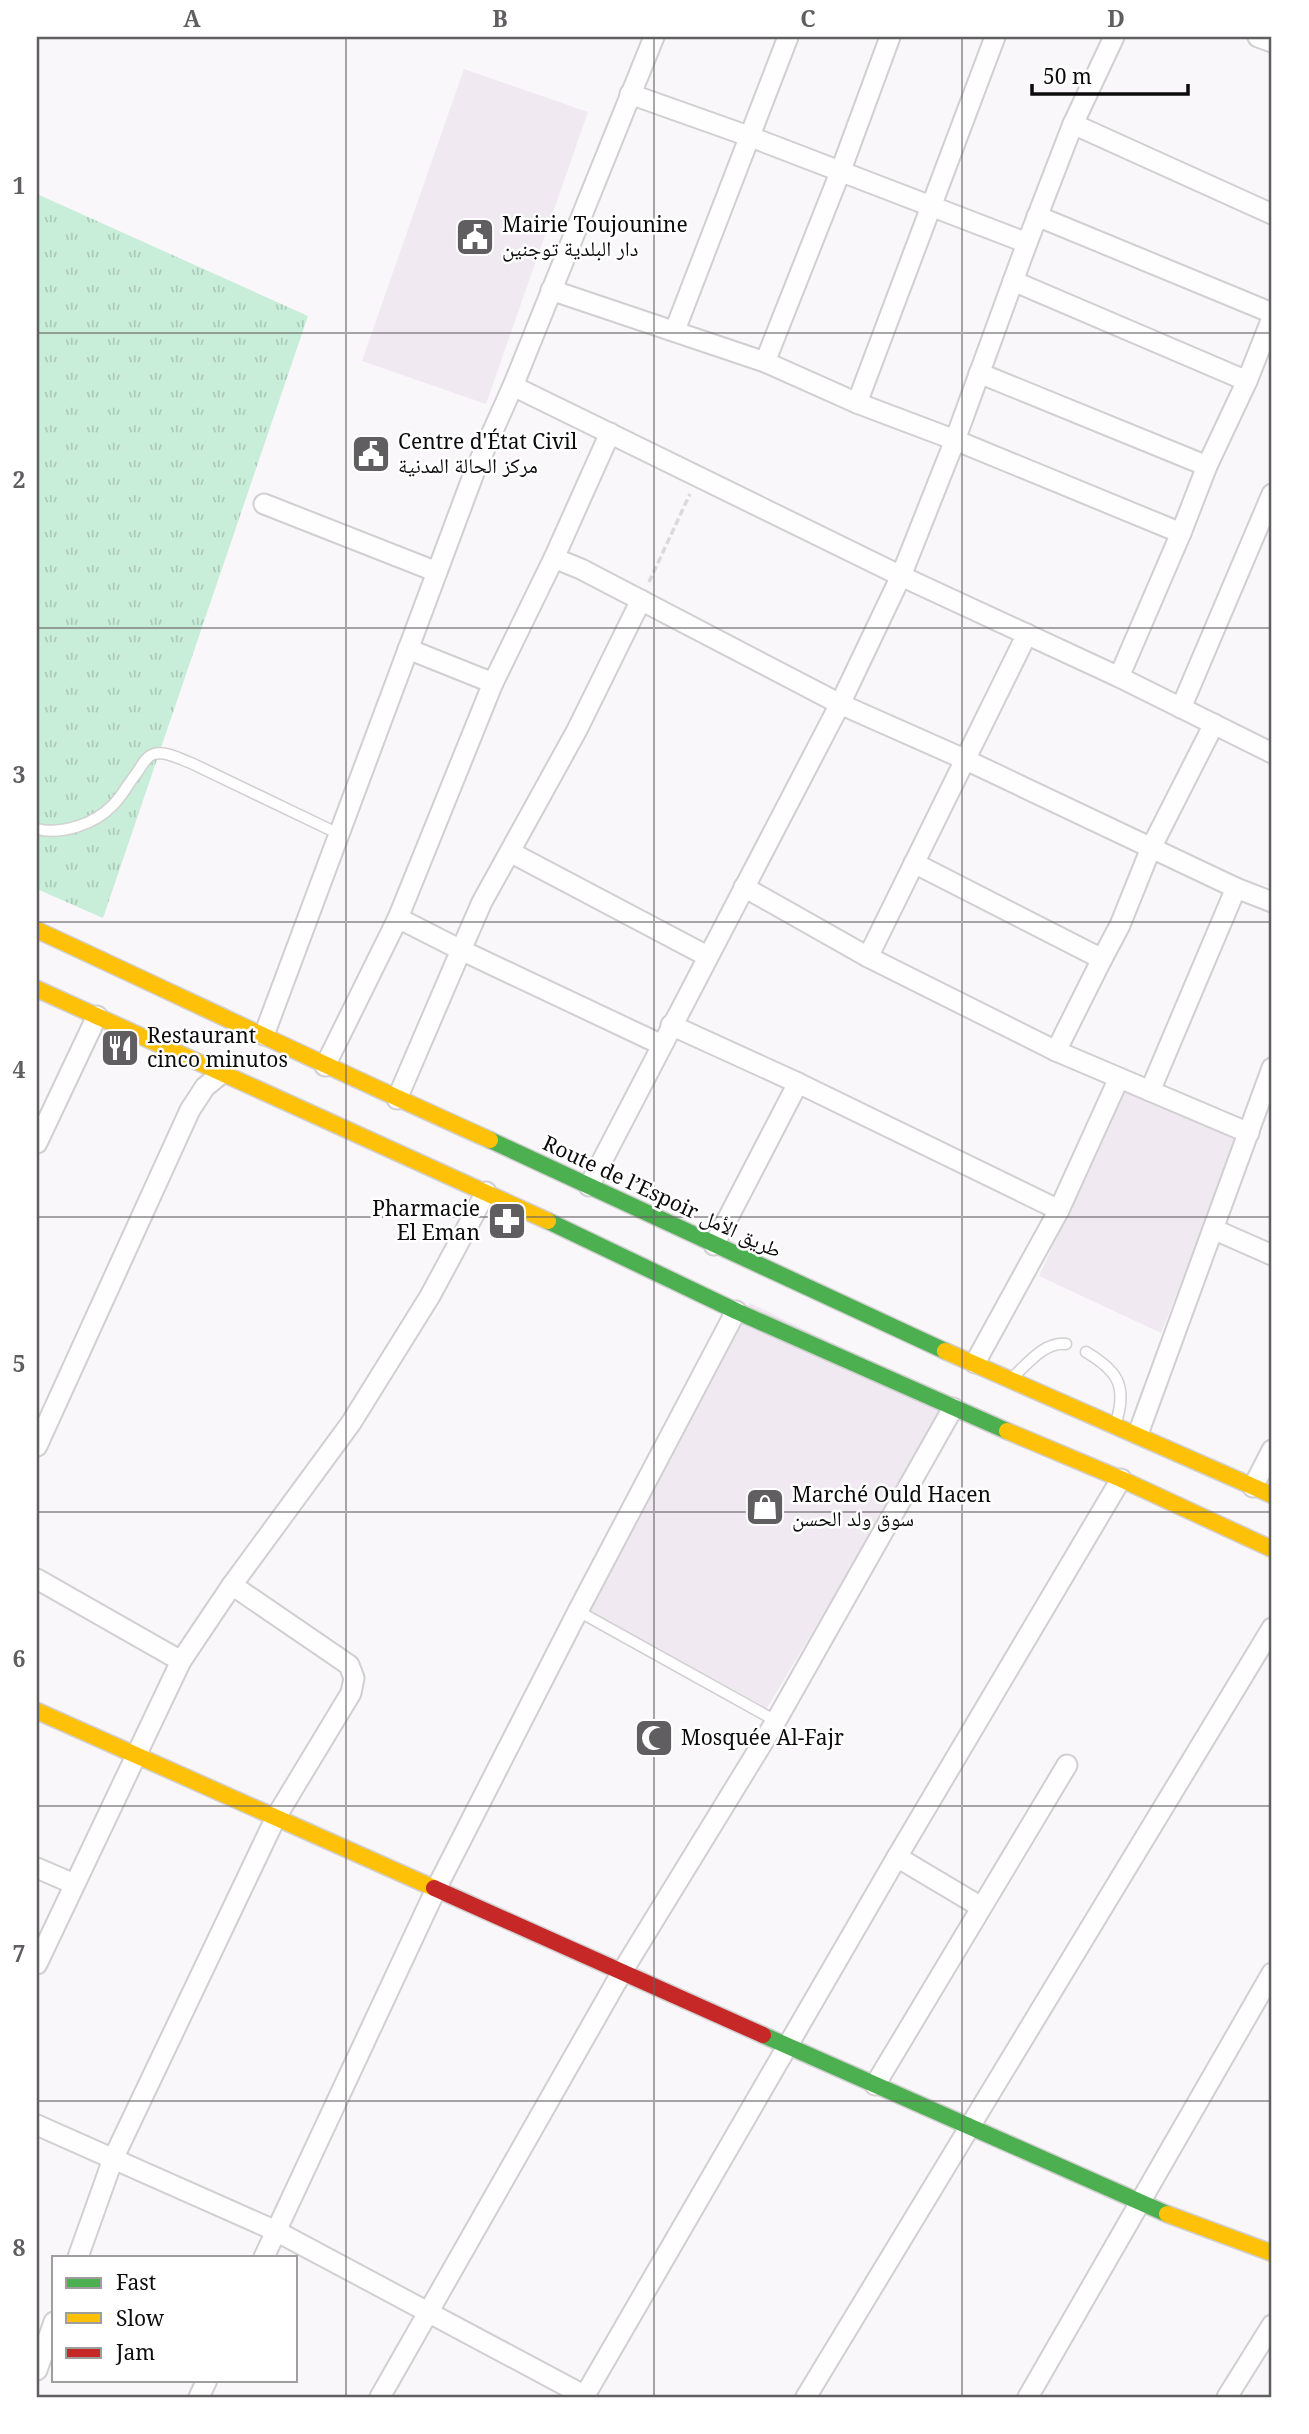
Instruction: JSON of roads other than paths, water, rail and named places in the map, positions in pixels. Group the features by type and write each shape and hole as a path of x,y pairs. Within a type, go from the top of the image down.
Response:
{"main road":[{"name":"Route de l’Espoir طريق الأمل","path":"37,930 397,1100 1009,1380 1138,1434 1272,1495"},
{"path":"37,989 486,1192 736,1311 953,1408 1121,1479 1272,1549"},
{"path":"37,1711 1139,2203 1272,2253"}],"street":[{"path":"264,1035 474,473 513,386 653,37"},
{"path":"675,330 788,37"},
{"path":"765,362 890,37"},
{"path":"857,403 995,37"},
{"path":"589,1186 840,704 901,576 955,440 1073,124 1114,37"},
{"path":"1258,37 1272,42"},
{"path":"630,94 841,170 1027,243"},
{"path":"1073,124 1272,214"},
{"path":"1037,216 1272,316 1247,381 1207,466 1119,677"},
{"path":"1013,281 1247,381"},
{"path":"551,290 765,362 857,403 955,440 1181,533"},
{"path":"979,373 1207,466"},
{"path":"513,386 901,576 1214,724 1270,744"},
{"path":"325,1066 398,918 493,683 554,558 610,433"},
{"path":"1181,708 1272,494"},
{"path":"264,503 437,572"},
{"path":"554,558 581,569 840,704 964,759 1236,888 1272,902"},
{"path":"397,1100 482,902 578,730 641,600"},
{"path":"868,957 1027,634"},
{"path":"408,649 493,683"},
{"path":"1056,1051 1120,925 1151,848 1214,724"},
{"path":"510,852 708,956"},
{"path":"914,863 1102,959"},
{"path":"744,887 868,957 1056,1051 1249,1133"},
{"path":"1150,1091 1236,888"},
{"path":"398,918 662,1045"},
{"path":"37,1143 97,1016"},
{"path":"671,1025 798,1083 1059,1210"},
{"path":"1138,1434 1272,1069"},
{"path":"37,1446 190,1110 205,1087 221,1074"},
{"path":"975,1363 1059,1210 1119,1078"},
{"path":"714,1245 798,1083"},
{"path":"37,1964 181,1661 232,1585 351,1423 430,1296 486,1192"},
{"path":"1213,1229 1272,1255"},
{"path":"264,2256 436,1889 736,1311"},
{"path":"380,2397 622,1972 776,1721 953,1408"},
{"path":"1253,1487 1272,1450"},
{"path":"37,2125 276,2231 585,2397 897,1857 1121,1479"},
{"path":"37,1579 181,1661"},
{"path":"78,2256 113,2160 276,1817 351,1693 354,1678 349,1665 232,1585"},
{"path":"806,2397 1272,1628"},
{"path":"875,2085 1067,1765"},
{"path":"897,1857 981,1907"},
{"path":"37,1868 74,1884"},
{"path":"1028,2397 1272,1973"},
{"path":"1227,2397 1272,2325"},
{"path":"37,2370 52,2328"}],"lane":[{"path":"37,829 45,831 73,828 92,820 112,806 147,759 157,753 191,763 339,834"},
{"path":"1009,1380 1045,1349 1055,1343 1066,1344"},
{"path":"1086,1352 1108,1365 1120,1388 1122,1402 1116,1425"},
{"path":"578,1611 776,1721"}],"place":[{"name":"Mairie Toujounine دار البلدية توجنين","path":"475,237"},
{"name":"Centre d'État Civil مركز الحالة المدنية","path":"371,454"},
{"name":"Restaurant cinco minutos","path":"120,1048"},
{"name":"Pharmacie El Eman","path":"507,1221"},
{"name":"Marché Ould Hacen سوق ولد الحسن","path":"765,1507"},
{"name":"Mosquée Al-Fajr","path":"654,1738"}]}
